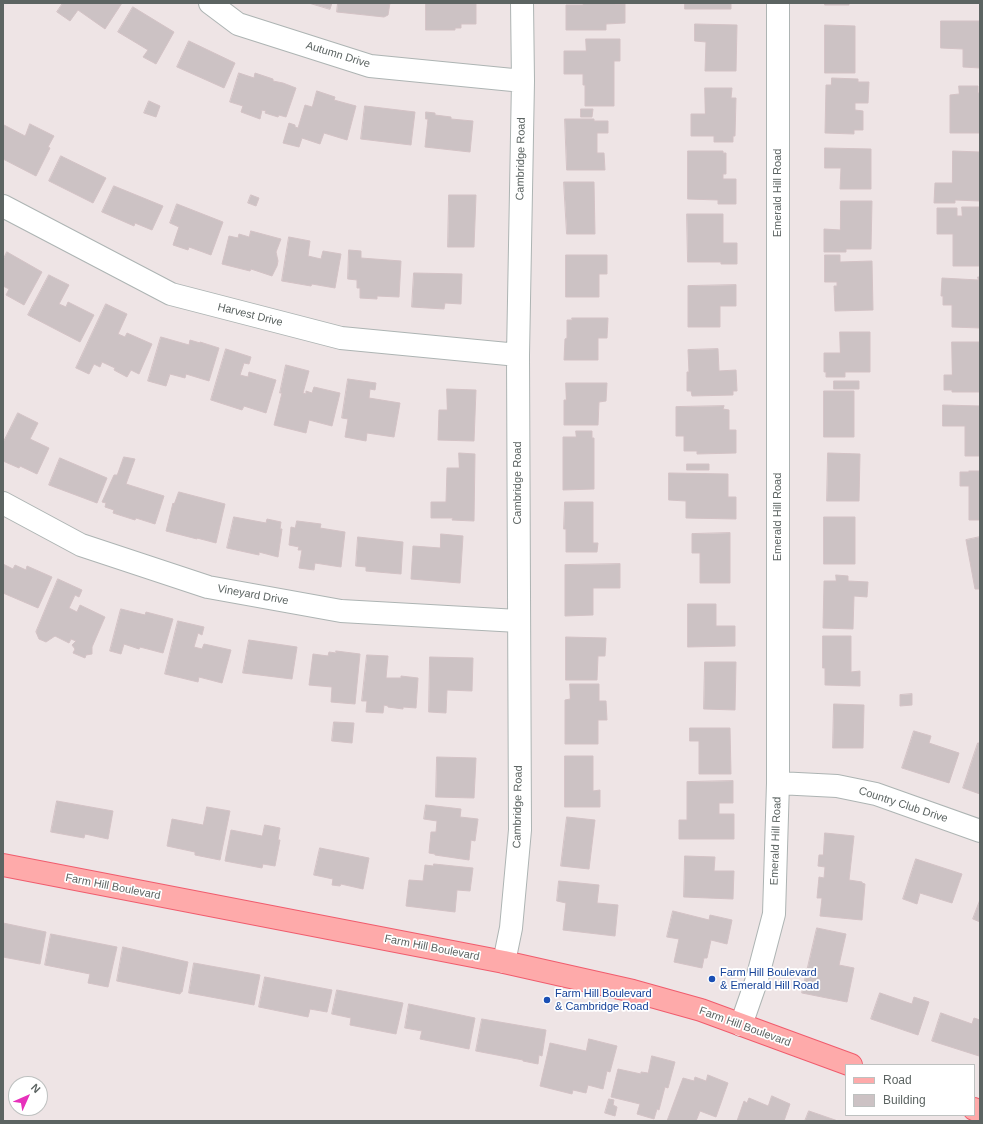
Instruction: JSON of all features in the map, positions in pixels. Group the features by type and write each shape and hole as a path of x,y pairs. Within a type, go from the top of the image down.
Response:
{"main road":[{"name":"Farm Hill Boulevard","path":"3,865 504,962 633,991 701,1010 848,1064"}],"street":[{"name":"Autumn Drive","path":"210,3 238,24 370,66 523,81"},
{"name":"Cambridge Road","path":"504,962 511,928 520,830 518,355 523,81 522,3"},
{"name":"Emerald Hill Road","path":"741,1025 757,979 774,914 778,783 778,3"},
{"name":"Harvest Drive","path":"3,206 171,294 342,338 518,355"},
{"name":"Vineyard Drive","path":"3,503 81,545 208,587 341,611 518,621"},
{"name":"Country Club Drive","path":"778,783 837,786 876,794 980,831"}],"building":[{"path":"63,3 122,3 105,29 78,10 70,21 57,12"},
{"path":"309,3 332,3 330,9"},
{"path":"338,3 390,3 388,15 384,17 337,12"},
{"path":"426,3 476,3 476,24 461,24 461,28 455,28 455,30 426,30"},
{"path":"583,3 625,4 625,23 606,24 606,30 566,30 566,5 583,5"},
{"path":"685,3 731,3 731,9 685,9"},
{"path":"825,3 849,3 849,5 825,5"},
{"path":"133,7 174,32 156,64 143,57 148,50 118,32"},
{"path":"941,21 980,21 980,68 963,67 963,49 941,48"},
{"path":"695,24 737,25 736,71 705,71 706,42 695,41"},
{"path":"825,25 855,26 855,73 825,73"},
{"path":"586,39 620,39 620,61 614,61 614,106 585,106 585,85 583,85 583,74 564,74 564,51 586,51"},
{"path":"189,41 235,63 224,88 177,67"},
{"path":"239,73 254,78 255,73 273,79 273,81 296,88 286,117 279,115 278,117 265,113 266,111 262,110 260,119 241,112 243,106 230,102"},
{"path":"832,78 858,79 858,82 869,82 868,103 855,103 855,110 863,111 863,130 854,130 854,134 825,133 826,85 831,85"},
{"path":"959,86 978,86 978,93 980,93 980,133 950,133 950,95 959,94"},
{"path":"705,88 732,88 731,98 736,98 735,136 733,136 733,142 714,142 714,136 691,136 691,114 705,114"},
{"path":"317,91 335,97 334,100 356,106 347,140 324,133 320,144 302,138 299,147 283,143 289,123 298,128 305,105 312,107"},
{"path":"149,101 160,106 156,117 144,113"},
{"path":"365,106 415,112 411,145 361,139"},
{"path":"581,109 593,109 592,117 581,117"},
{"path":"426,112 451,117 451,119 473,121 470,152 425,147 428,119 426,119"},
{"path":"565,119 594,119 594,121 608,121 608,133 597,133 597,153 604,153 605,170 567,170"},
{"path":"30,124 54,136 48,147 50,148 36,176 3,159 4,125 25,136"},
{"path":"825,148 871,149 871,189 840,189 841,168 825,168"},
{"path":"688,151 723,151 723,153 726,153 726,174 723,174 723,179 736,179 736,204 718,204 718,200 688,199"},
{"path":"953,151 980,152 980,201 955,200 955,203 934,203 935,183 952,183"},
{"path":"61,156 106,178 93,203 49,181"},
{"path":"564,182 594,182 595,234 567,234"},
{"path":"114,186 163,206 152,230 135,223 134,226 102,212"},
{"path":"251,195 259,198 256,206 248,203"},
{"path":"449,195 476,195 474,247 448,247"},
{"path":"841,201 872,201 871,249 846,249 846,252 824,252 824,229 840,230"},
{"path":"177,204 223,222 211,255 189,247 188,250 173,245 179,227 170,223"},
{"path":"962,207 980,207 980,266 953,266 953,234 937,234 937,208 957,208 957,216 962,216"},
{"path":"687,214 723,214 723,243 737,243 737,264 721,264 721,262 688,262"},
{"path":"251,231 281,239 276,252 278,261 277,266 272,276 251,269 250,271 222,264 229,236 238,238 239,234 249,237"},
{"path":"289,237 310,241 308,256 321,259 323,251 341,254 335,288 282,281"},
{"path":"349,250 361,251 361,258 401,261 399,297 377,296 377,299 360,298 360,288 357,288 357,280 348,279"},
{"path":"7,252 42,272 24,305 6,295 9,289 3,286 3,260"},
{"path":"566,255 607,255 607,274 599,274 599,297 566,297"},
{"path":"825,255 840,255 840,262 872,261 873,310 835,311 834,286 837,286 837,282 825,282"},
{"path":"414,273 462,274 461,304 445,303 444,309 412,307"},
{"path":"49,275 69,285 59,304 66,307 68,302 94,315 80,342 28,315"},
{"path":"978,277 980,277 980,328 952,327 952,305 943,305 943,296 941,296 942,278 978,280"},
{"path":"736,285 736,306 720,306 720,327 688,327 688,286"},
{"path":"106,304 127,314 118,334 125,337 127,333 152,344 139,374 131,370 127,377 114,370 115,368 102,362 100,367 94,364 89,374 76,368"},
{"path":"572,318 608,318 607,338 598,338 598,360 564,360 565,339 567,338 567,320 572,320"},
{"path":"840,332 870,332 870,372 845,372 845,377 826,377 826,372 824,372 824,353 840,353"},
{"path":"161,337 189,345 190,340 219,348 209,381 186,374 185,378 170,374 166,386 148,381"},
{"path":"952,342 980,342 980,392 952,392 952,390 944,390 944,375 952,375"},
{"path":"226,349 251,357 249,364 244,363 240,375 248,377 249,372 276,380 266,413 244,406 242,410 211,400"},
{"path":"718,349 719,371 736,370 737,391 733,391 733,395 692,396 691,391 687,391 687,372 689,372 688,350"},
{"path":"286,365 309,371 303,393 306,394 306,391 312,393 314,387 340,393 332,426 309,420 306,433 274,425 282,393 280,393"},
{"path":"348,379 376,383 375,390 370,389 369,398 400,403 394,437 367,433 366,441 345,437 348,419 342,418"},
{"path":"834,381 859,381 859,389 834,389"},
{"path":"566,383 607,383 606,401 599,402 598,425 564,425"},
{"path":"447,389 476,390 474,441 438,440 439,410 447,410"},
{"path":"824,391 854,391 854,437 824,437"},
{"path":"943,405 980,406 980,456 965,456 965,426 943,426"},
{"path":"724,406 723,409 729,410 729,430 736,430 736,453 697,454 697,451 684,451 684,436 676,436 676,407"},
{"path":"18,413 38,423 30,439 49,448 37,474 20,466 19,468 3,461 3,443"},
{"path":"576,431 592,431 592,438 594,438 594,489 563,490 563,437 576,437"},
{"path":"459,453 475,454 474,521 452,520 453,518 431,518 431,502 446,502 447,468 459,468"},
{"path":"828,453 860,454 859,501 827,501"},
{"path":"124,457 135,459 126,484 164,496 155,524 113,513 114,510 105,507 106,503 102,502 114,475 117,475"},
{"path":"60,458 107,478 97,503 49,485"},
{"path":"687,464 709,464 709,470 687,470"},
{"path":"980,471 980,520 969,520 969,486 960,486 960,472"},
{"path":"669,473 728,474 728,497 736,497 736,519 686,518 686,501 669,500"},
{"path":"179,492 225,504 216,543 166,531 173,503 174,504"},
{"path":"565,502 593,502 593,543 598,543 597,552 566,552 566,529 564,529"},
{"path":"234,517 266,523 267,519 281,522 280,529 282,529 278,557 259,552 259,555 227,548"},
{"path":"824,517 855,517 855,564 824,564"},
{"path":"297,521 321,524 320,528 345,532 341,567 315,563 314,570 299,568 302,550 298,550 299,547 289,545 291,527 295,528"},
{"path":"730,533 730,583 700,583 700,553 692,553 692,534"},
{"path":"441,534 463,536 460,583 411,579 413,546 440,548"},
{"path":"358,537 403,542 401,574 366,571 366,567 356,566"},
{"path":"980,537 980,589 975,589 966,540"},
{"path":"3,564 13,569 15,565 26,570 27,566 52,577 38,608 3,593"},
{"path":"620,564 620,588 593,588 593,615 565,616 565,565"},
{"path":"836,575 848,576 848,581 868,582 867,597 854,596 853,629 823,628 824,581 836,581"},
{"path":"58,579 82,590 79,597 75,595 69,608 77,612 80,605 105,617 92,647 92,654 86,655 85,658 73,653 75,649 72,645 76,641 71,639 69,643 55,636 46,642 39,639 36,632"},
{"path":"688,604 716,604 716,626 735,626 735,646 688,647"},
{"path":"121,609 145,615 146,612 173,619 163,653 140,647 139,649 124,644 121,654 110,651"},
{"path":"178,621 204,627 202,635 198,633 194,647 202,649 204,644 231,650 222,683 199,677 198,682 165,674"},
{"path":"823,636 851,636 851,672 860,671 860,686 825,685 825,668 823,668"},
{"path":"566,637 606,638 605,656 598,656 597,680 566,680"},
{"path":"249,640 297,647 292,679 243,673"},
{"path":"336,651 360,654 355,704 331,702 332,687 309,685 313,654 328,656 329,652 336,653"},
{"path":"367,655 388,656 386,678 401,678 401,676 418,678 416,708 403,707 403,709 384,705 383,713 366,712 367,701 362,701"},
{"path":"430,657 473,658 472,691 447,690 446,713 429,712"},
{"path":"705,662 736,662 735,710 704,709"},
{"path":"570,684 599,684 599,701 606,701 607,720 598,720 598,744 565,744 565,700 570,699"},
{"path":"912,694 912,705 900,706 900,695"},
{"path":"834,704 864,705 863,748 833,748"},
{"path":"334,722 354,723 352,743 332,741"},
{"path":"690,728 730,728 731,774 699,774 699,741 690,741"},
{"path":"914,731 931,736 929,743 959,753 949,783 902,768"},
{"path":"978,743 980,743 980,794 963,788"},
{"path":"565,756 593,756 593,791 600,790 600,807 565,807"},
{"path":"437,757 476,758 474,798 436,797"},
{"path":"733,781 733,803 719,803 719,814 734,814 734,839 679,839 679,820 687,820 687,782"},
{"path":"57,801 113,811 108,839 85,834 84,838 51,832"},
{"path":"426,805 461,809 460,817 478,819 475,841 471,840 469,860 429,853 431,832 436,832 437,821 424,819"},
{"path":"207,807 230,811 220,860 195,855 195,852 167,846 172,819 203,825"},
{"path":"567,817 595,820 589,869 561,866"},
{"path":"265,825 280,828 278,840 280,840 275,866 263,864 262,868 225,861 231,830 262,836"},
{"path":"825,833 854,836 849,880 862,882 865,884 862,920 820,916 822,898 817,898 819,877 824,878 825,867 818,866 819,855 823,855"},
{"path":"320,848 369,858 363,889 341,884 340,886 332,885 333,879 314,875"},
{"path":"685,856 715,857 714,871 734,871 733,899 684,897"},
{"path":"916,859 962,874 952,903 920,893 917,904 903,899"},
{"path":"434,864 473,868 470,891 457,890 455,912 406,906 409,880 423,881 425,865 433,866"},
{"path":"559,881 599,885 597,903 618,905 615,936 563,930 566,903 557,901"},
{"path":"980,900 980,922 973,919"},
{"path":"673,911 709,920 710,915 732,920 727,944 711,940 707,958 704,958 702,968 674,962 679,939 667,937"},
{"path":"3,923 46,932 40,964 3,957"},
{"path":"817,928 846,934 839,965 854,968 847,1002 802,993"},
{"path":"51,934 117,947 108,987 88,983 90,974 45,965"},
{"path":"123,947 188,962 182,992 180,994 117,981"},
{"path":"194,963 260,975 254,1005 189,993"},
{"path":"265,977 332,990 327,1012 310,1009 308,1017 259,1007"},
{"path":"337,990 403,1003 396,1034 350,1025 351,1018 332,1014"},
{"path":"880,993 912,1004 914,997 929,1002 918,1035 871,1019"},
{"path":"409,1004 475,1018 469,1049 420,1039 422,1031 405,1028"},
{"path":"941,1013 972,1024 974,1018 980,1020 979,1056 932,1041"},
{"path":"482,1019 546,1030 542,1056 539,1055 538,1064 476,1051"},
{"path":"589,1039 617,1046 610,1072 607,1071 603,1089 588,1085 586,1093 573,1090 572,1094 540,1086 550,1043 586,1051"},
{"path":"652,1056 675,1062 668,1088 665,1087 659,1110 657,1109 654,1119 637,1114 640,1104 611,1097 618,1069 641,1074 641,1072 648,1073"},
{"path":"708,1075 728,1083 716,1117 700,1111 696,1121 667,1121 683,1078 694,1081 695,1077 706,1081"},
{"path":"772,1096 790,1104 784,1121 737,1121 744,1101 747,1103 749,1098 768,1106"},
{"path":"609,1099 614,1100 613,1105 617,1107 615,1116 605,1113"},
{"path":"809,1111 838,1121 805,1121"}],"place":[{"name":"Farm Hill Boulevard & Emerald Hill Road","path":"712,979"},
{"name":"Farm Hill Boulevard & Cambridge Road","path":"547,1000"}]}
